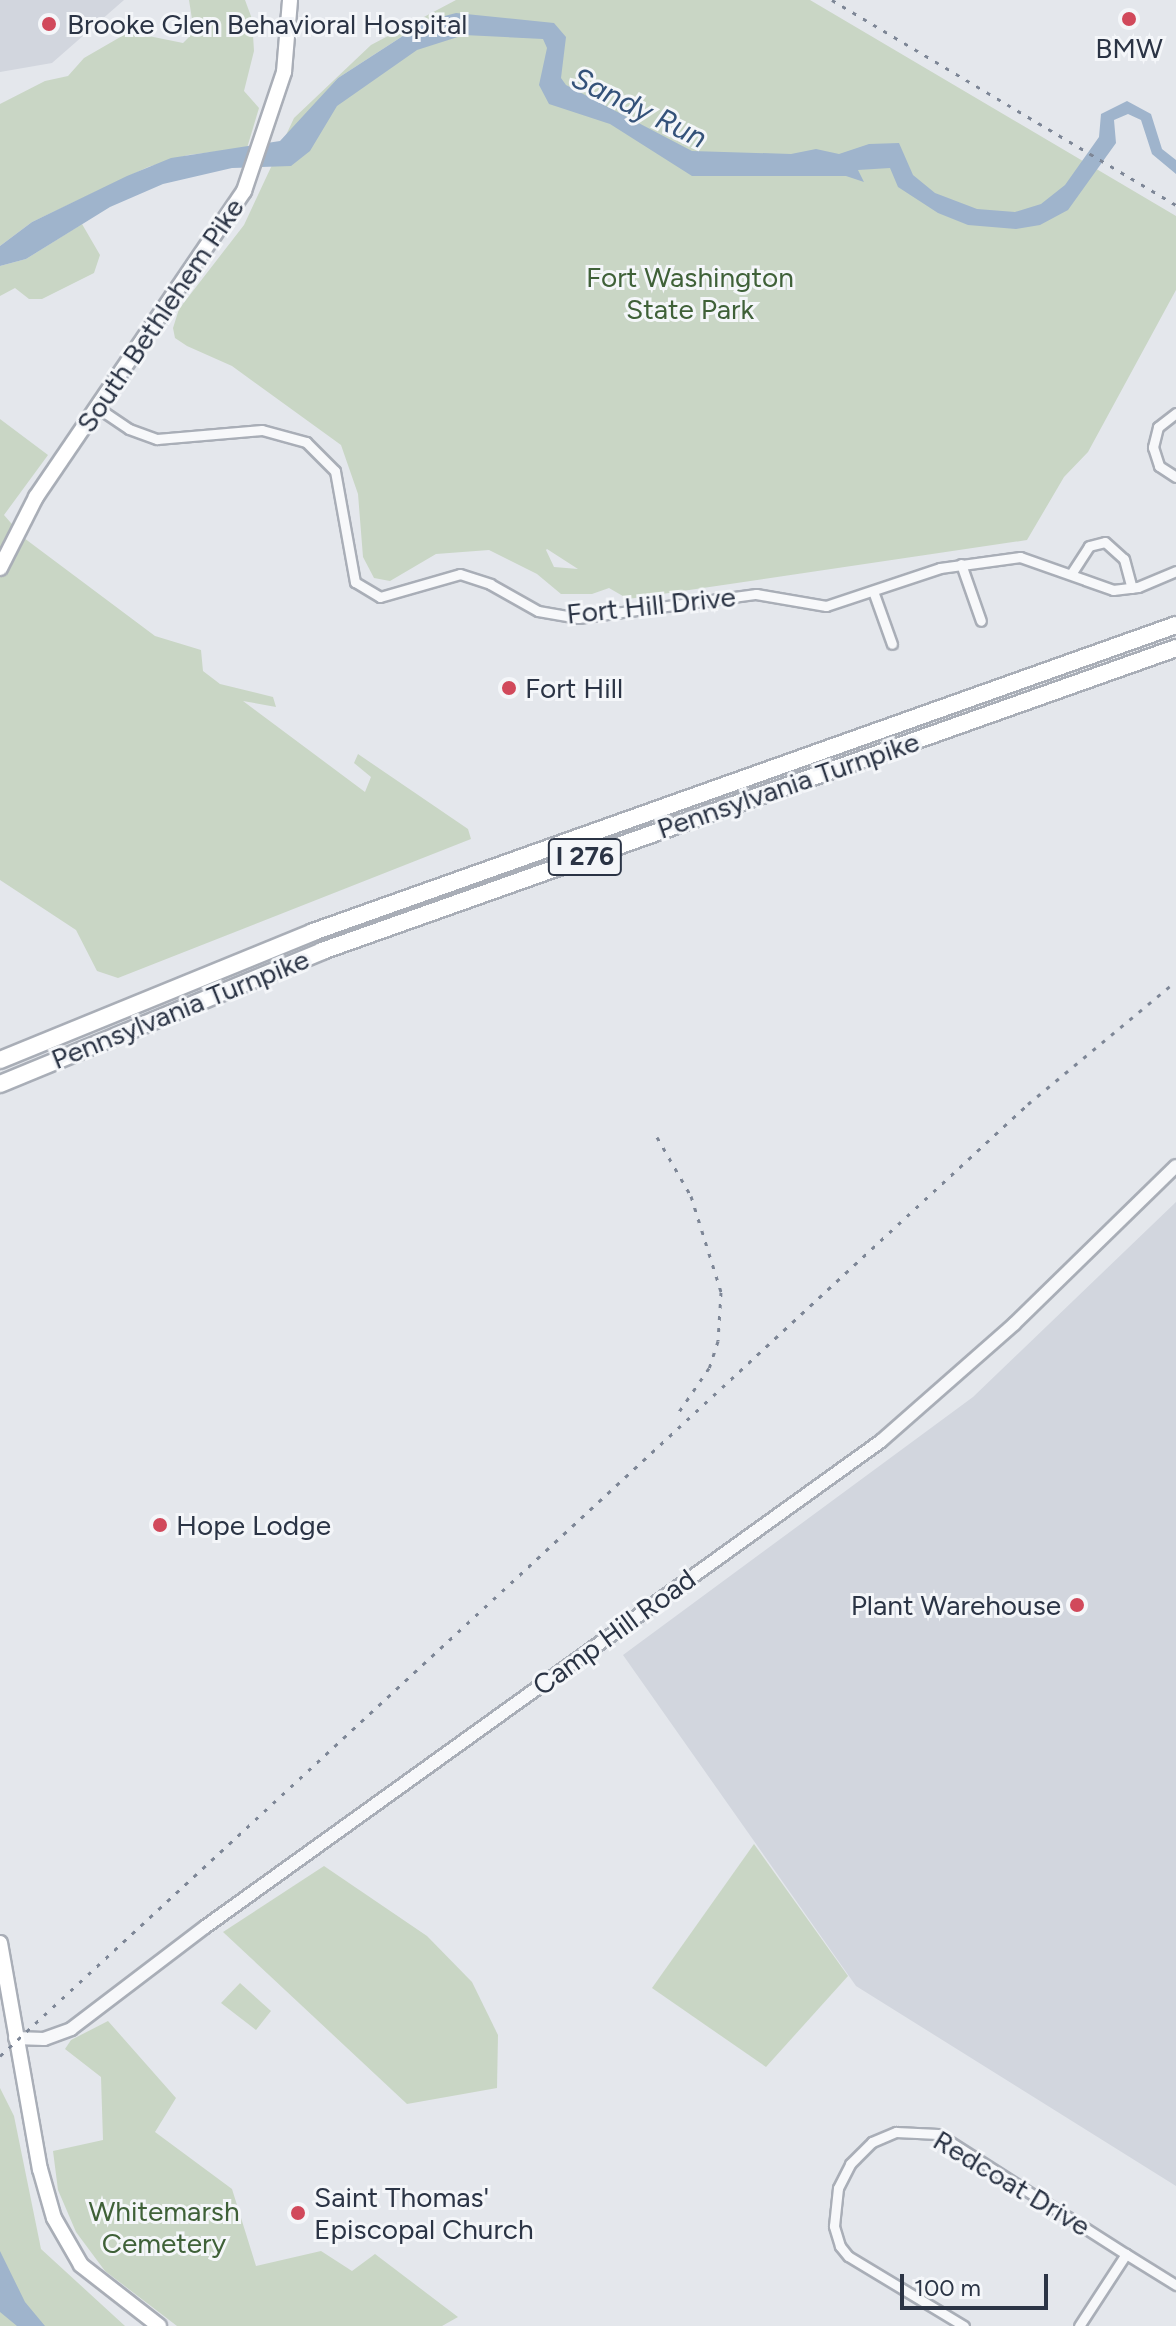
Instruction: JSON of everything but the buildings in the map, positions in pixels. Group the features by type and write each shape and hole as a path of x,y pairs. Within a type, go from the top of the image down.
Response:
{"highway":[{"name":"Pennsylvania Turnpike","path":"0,1060 313,932 1176,625"},
{"name":"Pennsylvania Turnpike","path":"0,1084 322,951 1176,648"}],"main road":[{"name":"South Bethlehem Pike","path":"0,568 29,508 236,208 251,177 288,51 290,0"},
{"path":"0,1943 4,1996 54,2218 81,2265 159,2326"},
{"path":"0,2028 15,2038"}],"street":[{"name":"Fort Hill Drive","path":"98,408 129,429 157,439 262,430 306,442 335,471 352,577 374,596 460,574 481,580 538,611 578,618 756,594 826,606 961,564 1030,558 1103,588 1132,588 1176,571"},
{"path":"1176,413 1158,427 1153,447 1159,466 1176,477"},
{"path":"1071,574 1089,546 1110,543 1124,559 1132,588"},
{"path":"961,564 981,621"},
{"path":"873,591 892,644"},
{"name":"Camp Hill Road","path":"15,2038 44,2039 71,2029 205,1927 881,1441 1014,1324 1176,1166"},
{"name":"Redcoat Drive","path":"964,2326 848,2256 840,2246 834,2226 838,2188 850,2164 872,2142 896,2132 938,2134 1176,2285"},
{"path":"1079,2326 1126,2254"}],"shaded area":[{"name":"Brooke Glen Behavioral Hospital","path":"0,0 124,0 52,63 0,72"},
{"path":"1176,1202 1176,2186 856,1986 623,1655 973,1397"}],"green space":[{"path":"189,0 245,0 252,19 254,51 244,91 259,108 247,148 188,155 148,167 32,222 0,246 0,104 45,81 68,76 84,58 129,32 183,43 194,32"},
{"name":"Fort Washington State Park","path":"456,0 810,0 1176,216 1176,290 1088,452 1064,477 1027,540 628,599 609,588 592,594 561,594 537,574 489,550 436,554 390,581 374,578 363,557 358,494 341,445 232,366 175,338 173,328 179,309 244,225 294,118 371,45","holes":["426,21 310,110 338,78","547,549 578,569 554,567"]},
{"path":"82,224 100,255 94,273 42,299 29,299 15,288 0,296 0,266 26,259"},
{"path":"0,419 48,455 4,515 24,538 155,636 201,650 203,671 220,684 273,697 276,707 243,701 365,792 371,777 354,763 358,754 468,829 471,839 118,978 97,971 76,930 0,880"},
{"path":"754,1844 848,1976 766,2067 652,1988"},
{"path":"324,1866 427,1936 472,1982 498,2035 497,2088 407,2104 223,1932"},
{"path":"240,1983 271,2011 256,2030 221,2003"},
{"name":"Whitemarsh Cemetery","path":"108,2021 176,2098 155,2132 232,2189 256,2266 321,2251 352,2271 375,2254 458,2317 442,2326 177,2326 105,2271 76,2232 58,2190 53,2151 103,2140 101,2077 65,2049 71,2040"},
{"path":"0,2088 14,2116 41,2249 125,2326 0,2326"}],"water":[{"path":"456,13 554,23 566,37 561,78 566,85 692,151 791,154 816,149 839,154 869,144 899,143 913,175 935,193 977,209 1015,212 1041,204 1065,185 1099,137 1101,114 1127,101 1151,114 1162,149 1176,160 1176,174 1152,154 1141,120 1128,114 1114,120 1116,143 1068,210 1040,225 1016,229 968,225 938,213 898,187 890,168 858,170 864,182 846,176 692,176 610,124 549,104 539,85 547,48 543,39 464,35 417,50 337,106 310,151 291,166 232,168 163,184 110,207 26,259 0,266 0,246 32,222 127,176 171,158 280,141 338,78 426,21"},
{"path":"0,2251 25,2302 45,2326 17,2326 0,2312"}],"railway":[{"path":"832,0 1176,205"},
{"path":"0,2056 1028,1104 1176,981"},
{"path":"657,1137 691,1196 721,1292 718,1341 709,1368 676,1416"}],"place":[{"name":"BMW","path":"1129,19"},
{"name":"Brooke Glen Behavioral Hospital","path":"49,24"},
{"name":"Fort Hill","path":"509,688"},
{"name":"Hope Lodge","path":"160,1525"},
{"name":"Plant Warehouse","path":"1077,1605"},
{"name":"Saint Thomas' Episcopal Church","path":"298,2213"}],"water label":[{"name":"Sandy Run","path":"639,108"}]}
